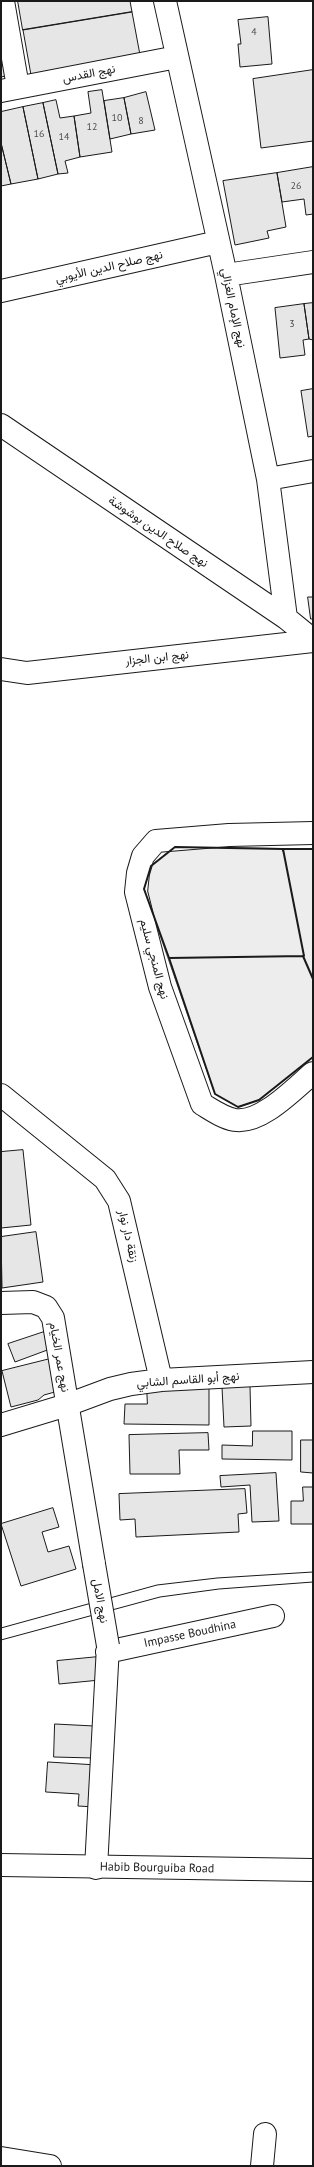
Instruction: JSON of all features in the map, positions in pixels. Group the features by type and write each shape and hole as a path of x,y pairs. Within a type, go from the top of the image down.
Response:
{"street":[{"path":"3,1 10,89"},
{"name":"نهج الإمام الغزالي","path":"165,1 226,275 268,479 286,618"},
{"name":"نهج القدس","path":"10,89 177,57"},
{"name":"نهج صلاح الدين الأيوبي","path":"1,291 218,242"},
{"path":"226,275 313,262"},
{"name":"نهج صلاح الدين بوشوشة","path":"1,426 286,618 313,640"},
{"path":"268,479 313,471"},
{"name":"نهج ابن الجزار","path":"1,669 27,673 313,640"},
{"name":"نهج المنجي سليم","path":"313,834 229,835 156,841 143,856 138,873 136,892 160,986 202,1104 216,1113 247,1120 263,1114 313,1073"},
{"name":"زنقة دار نوار","path":"1,1095 100,1175 120,1201 161,1380"},
{"name":"نهج عمر الخيام","path":"1,1304 33,1302 46,1307 54,1318 67,1405"},
{"name":"نهج أبو القاسم الشابي","path":"67,1405 110,1389 161,1380 313,1372"},
{"path":"1,1425 67,1405"},
{"name":"نهج الامل","path":"67,1405 107,1649 96,1868"},
{"name":"Impasse Boudhina","path":"107,1649 273,1616"},
{"name":"Habib Bourguiba Road","path":"1,1865 96,1868 313,1870"},
{"path":"262,2166 265,2134"},
{"path":"1,2158 50,2166"}],"shaded area":[{"path":"175,847 313,849 313,1057 259,1100 238,1107 215,1094 144,889 151,866"}],"building":[{"path":"18,1 130,1 132,12 23,30"},
{"path":"132,12 140,55 31,75 23,30"},
{"path":"268,17 272,64 240,67 238,44 241,44 238,20"},
{"path":"1,28 10,75 1,77"},
{"path":"313,70 313,141 261,148 253,79"},
{"path":"102,90 112,152 80,157 74,116 91,113 88,92"},
{"path":"146,92 155,130 131,134 124,98"},
{"path":"124,98 131,134 110,139 104,101"},
{"path":"56,100 60,118 74,116 80,157 65,161 68,173 58,174 43,103"},
{"path":"43,103 58,174 38,179 23,107"},
{"path":"23,107 38,179 11,184 1,143 1,112"},
{"path":"1,143 11,184 1,186"},
{"path":"313,167 313,214 306,215 304,199 282,202 277,173"},
{"path":"277,173 286,227 267,231 269,238 235,245 223,181"},
{"path":"313,303 313,340 309,339 304,304"},
{"path":"304,304 309,339 303,340 305,355 280,358 275,308"},
{"path":"313,389 313,436 308,437 301,391"},
{"path":"308,597 313,597 313,619 311,619"},
{"path":"23,1150 31,1225 1,1228 1,1152"},
{"path":"36,1232 43,1282 2,1288 1,1237"},
{"path":"44,1332 50,1349 15,1362 8,1344"},
{"path":"54,1358 62,1390 44,1395 38,1400 11,1407 2,1371"},
{"path":"250,1386 251,1426 224,1427 222,1387"},
{"path":"147,1387 209,1388 209,1425 124,1424 125,1404 147,1404"},
{"path":"253,1431 292,1431 292,1460 222,1459 222,1445 252,1446"},
{"path":"208,1433 209,1450 179,1450 180,1474 130,1474 129,1435"},
{"path":"301,1440 313,1440 313,1473 301,1472"},
{"path":"276,1473 279,1521 252,1522 250,1485 221,1487 220,1476"},
{"path":"303,1487 313,1487 313,1524 291,1524 291,1501 303,1501"},
{"path":"245,1489 247,1513 238,1514 239,1532 136,1537 135,1519 120,1520 119,1494"},
{"path":"53,1508 59,1527 42,1532 48,1552 69,1546 76,1569 21,1586 1,1524"},
{"path":"98,1657 100,1680 59,1684 57,1661"},
{"path":"55,1724 94,1726 93,1758 54,1757"},
{"path":"48,1762 97,1765 95,1807 78,1806 79,1794 46,1792"}],"tram line":[{"path":"1,1628 157,1585 217,1578 313,1572"},
{"path":"1,1640 160,1597 219,1589 313,1582"}],"wall":[{"path":"175,847 283,849 304,956 169,958 144,889 151,866 175,847"},
{"path":"283,851 283,849 313,849"},
{"path":"303,956 313,979"},
{"path":"169,958 215,1094 238,1107 259,1100 313,1057"}]}
